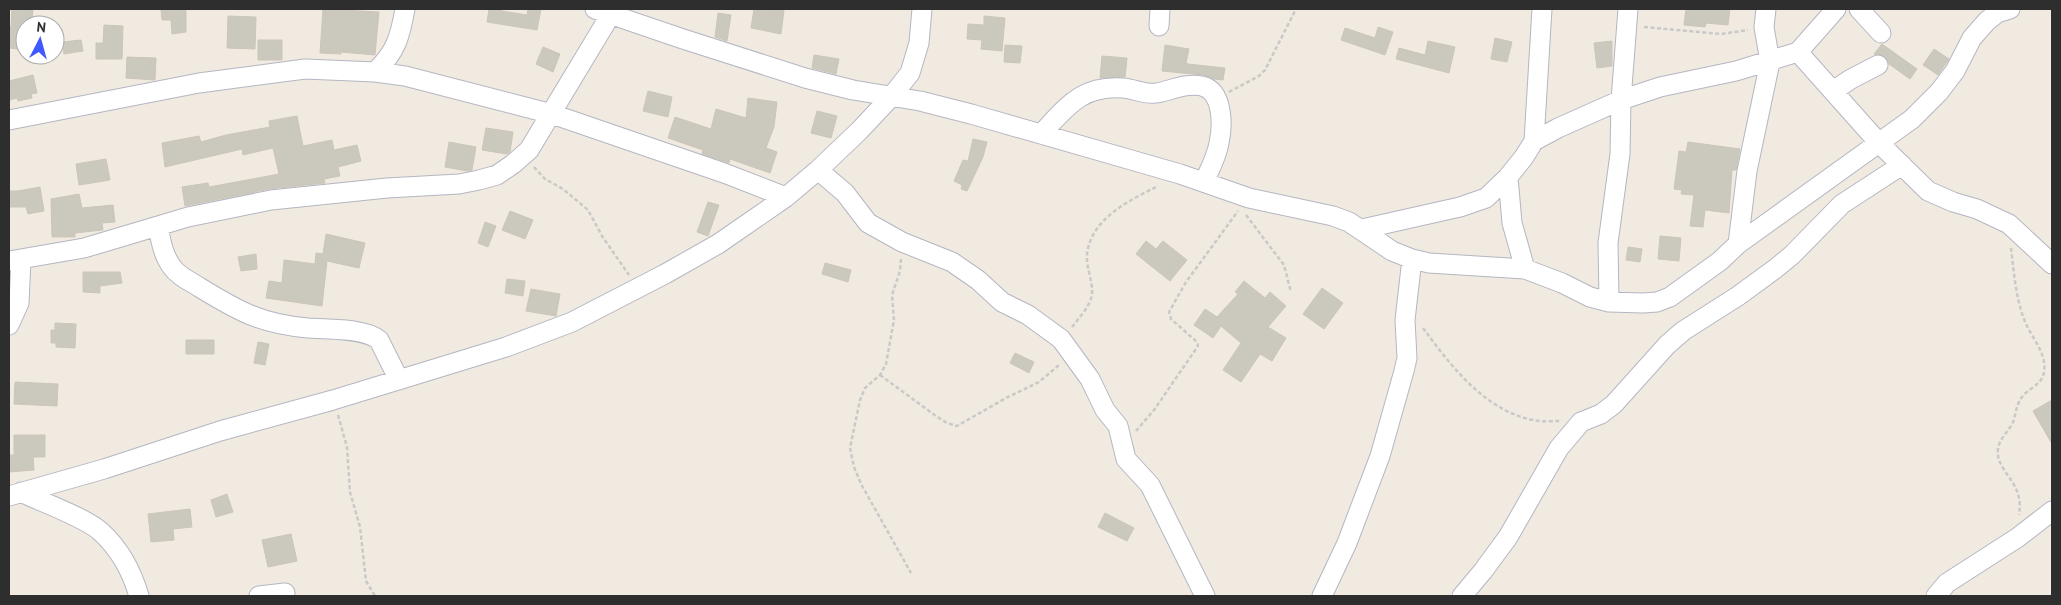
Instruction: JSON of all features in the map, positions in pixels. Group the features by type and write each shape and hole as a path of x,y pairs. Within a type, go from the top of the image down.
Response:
{"street":[{"path":"375,72 388,60 395,48 405,9"},
{"path":"15,494 104,469 220,431 333,400 539,336 572,322 635,290 718,244 786,198 818,170 891,97 910,73 915,59 922,9"},
{"path":"1362,229 1460,207 1486,198 1508,177 1534,141 1542,9"},
{"path":"1738,244 1747,171 1770,62 1764,27 1766,9"},
{"path":"1534,141 1577,118 1621,100 1660,87 1770,62 1798,52 1836,9"},
{"path":"1859,9 1881,32"},
{"path":"9,324 19,303 15,260 84,248 188,218 271,200 387,188 459,184 497,175 529,150 552,114 607,11 805,78 891,97 920,101 971,114 1180,174 1204,182 1245,203 1333,216 1362,229 1392,251 1412,259 1428,263 1525,269 1562,283 1590,297 1608,302 1657,302 1670,297 1720,261 1738,244 1912,119 1939,92 1955,71 1972,38 1987,21 1996,13 2010,9"},
{"path":"1608,302 1608,243 1620,154 1621,100 1628,17"},
{"path":"1798,52 1879,143 1928,191 1953,202 1977,209 2009,224 2052,264"},
{"path":"1833,91 1878,65"},
{"path":"9,120 199,83 305,69 375,72 405,76 552,114 724,174 786,198"},
{"path":"1041,134 1076,98 1099,90 1120,88 1152,93 1184,86 1200,86 1210,90 1216,97 1219,107 1219,142 1204,182"},
{"path":"1462,596 1484,571 1508,537 1559,448 1581,422 1596,417 1610,408 1667,345 1683,331 1738,296 1774,269 1792,255 1842,204 1902,165"},
{"path":"818,170 856,205 866,221 902,242 952,262 978,280 1002,302 1028,315 1066,345 1090,379 1105,410 1118,426 1126,459 1150,485 1205,596"},
{"path":"1508,177 1512,223 1525,269"},
{"path":"158,227 167,260 178,274 243,313 262,320 289,326 350,331 374,336 379,340 399,380"},
{"path":"1322,596 1347,542 1380,456 1404,371 1406,358 1405,320 1412,259"},
{"path":"15,494 86,522 99,530 125,562 139,596"},
{"path":"1936,596 1947,583 2017,538 2052,512"},
{"path":"259,596 285,593"}],"path":[{"path":"1216,97 1245,85 1259,76 1270,61 1296,9"},
{"path":"1628,17 1672,31 1721,34 1764,27"},
{"path":"523,155 545,179 564,189 588,210 602,236 624,266 635,290"},
{"path":"880,376 947,423 959,426 1006,398 1039,382 1066,345 1070,330 1092,296 1087,256 1096,228 1136,198 1180,174"},
{"path":"1123,450 1154,410 1198,346 1197,342 1171,319 1169,312 1190,275 1245,203 1259,235 1284,265 1291,292"},
{"path":"2009,224 2015,280 2026,324 2044,360 2042,378 2020,399 2012,422 1998,448 1999,458 2004,469 2014,482 2020,498 2017,538"},
{"path":"902,242 900,271 892,295 894,320 886,364 880,376 868,384 860,400 852,438 851,455 861,484 911,573"},
{"path":"1421,325 1457,373 1475,390 1498,406 1534,421 1581,422"},
{"path":"333,400 347,447 350,492 360,527 366,581 375,596"}],"building":[{"path":"12,9 33,9 32,15 15,15 15,49 9,48 9,27 11,27"},
{"path":"186,9 186,32 172,34 171,20 162,20 161,10"},
{"path":"323,9 379,12 375,55 341,52 341,54 320,53"},
{"path":"489,9 502,9 502,11 527,15 528,9 541,9 537,30 487,22"},
{"path":"754,9 784,10 781,34 751,28"},
{"path":"1686,9 1730,9 1728,25 1706,23 1705,27 1684,25"},
{"path":"718,13 731,15 727,41 715,37"},
{"path":"228,16 256,17 255,49 227,48"},
{"path":"984,16 1005,18 1002,51 981,49 982,40 967,39 968,24 984,25"},
{"path":"104,25 123,26 122,59 96,59 96,43 103,43"},
{"path":"1378,27 1393,32 1385,55 1341,40 1345,28 1375,38"},
{"path":"1495,38 1512,42 1507,62 1491,59"},
{"path":"81,40 83,51 65,54 65,42"},
{"path":"258,40 282,40 282,60 258,60"},
{"path":"1428,41 1455,47 1449,73 1396,59 1399,48 1425,55"},
{"path":"1612,41 1612,66 1597,68 1594,43"},
{"path":"1882,44 1917,69 1910,79 1889,64 1884,56 1874,54"},
{"path":"1005,45 1022,46 1020,63 1004,62"},
{"path":"1165,45 1189,49 1186,63 1188,64 1225,68 1223,80 1203,75 1162,71"},
{"path":"543,47 560,54 553,72 536,64"},
{"path":"1934,49 1949,59 1938,75 1923,65"},
{"path":"814,55 839,59 836,74 812,68"},
{"path":"1102,56 1127,58 1125,77 1100,78"},
{"path":"127,57 156,58 155,80 126,78"},
{"path":"33,75 37,93 31,94 32,98 18,101 17,98 9,100 9,81"},
{"path":"648,91 672,97 668,117 643,111"},
{"path":"748,98 777,102 774,127 766,148 777,152 770,173 730,159 729,163 702,154 703,150 668,138 675,117 711,129 716,109 746,118"},
{"path":"817,111 837,116 831,138 811,133"},
{"path":"297,116 303,146 332,140 334,150 357,145 361,161 338,167 340,176 324,179 325,183 269,189 185,206 182,187 208,183 209,187 279,174 273,148 243,155 242,149 165,167 162,143 199,136 201,142 226,135 270,127 269,121"},
{"path":"486,128 513,132 510,152 507,154 482,150"},
{"path":"973,139 987,142 983,157 967,191 961,189 962,185 954,181 963,160 968,161"},
{"path":"449,142 476,147 472,170 467,171 445,167"},
{"path":"1688,142 1740,149 1736,170 1732,170 1729,213 1705,210 1703,227 1690,226 1694,195 1681,194 1682,190 1674,189 1679,151 1686,152"},
{"path":"106,159 110,180 79,185 76,164"},
{"path":"40,187 44,211 28,214 26,207 9,207 9,191"},
{"path":"79,194 82,208 113,205 115,222 102,223 103,230 75,233 75,237 52,237 51,199"},
{"path":"708,202 719,205 708,236 697,232"},
{"path":"510,211 533,220 525,239 502,230"},
{"path":"485,222 496,226 488,247 478,243"},
{"path":"326,234 365,243 359,268 327,261 322,306 266,298 269,281 282,283 284,260 315,264 316,253 323,254"},
{"path":"1660,236 1681,238 1679,261 1658,259"},
{"path":"1146,241 1156,249 1163,241 1187,260 1170,281 1136,254"},
{"path":"1628,247 1642,249 1640,262 1626,260"},
{"path":"256,254 257,269 241,271 238,257"},
{"path":"825,263 851,270 848,282 822,274"},
{"path":"83,272 120,272 122,283 100,286 100,293 83,292"},
{"path":"507,279 525,281 523,296 505,293"},
{"path":"1244,281 1265,298 1270,292 1286,306 1268,327 1286,338 1272,361 1260,354 1241,382 1223,370 1241,343 1221,326 1213,338 1194,325 1205,309 1217,317 1238,294 1235,292"},
{"path":"1322,288 1343,303 1324,329 1303,314"},
{"path":"531,289 560,294 556,316 526,311"},
{"path":"55,323 76,324 75,348 56,347 56,343 51,343 51,330 55,330"},
{"path":"186,340 214,340 214,354 186,354"},
{"path":"258,342 269,344 265,365 254,363"},
{"path":"1015,353 1034,362 1029,373 1010,363"},
{"path":"15,382 58,384 57,406 14,404"},
{"path":"2052,400 2052,444 2033,411"},
{"path":"14,435 45,435 45,457 33,457 34,470 9,472 9,455 14,455"},
{"path":"227,494 233,512 216,517 211,500"},
{"path":"190,509 192,527 173,529 174,540 151,542 148,514"},
{"path":"1105,513 1134,528 1127,541 1098,527"},
{"path":"291,534 297,561 268,567 262,540"}]}
